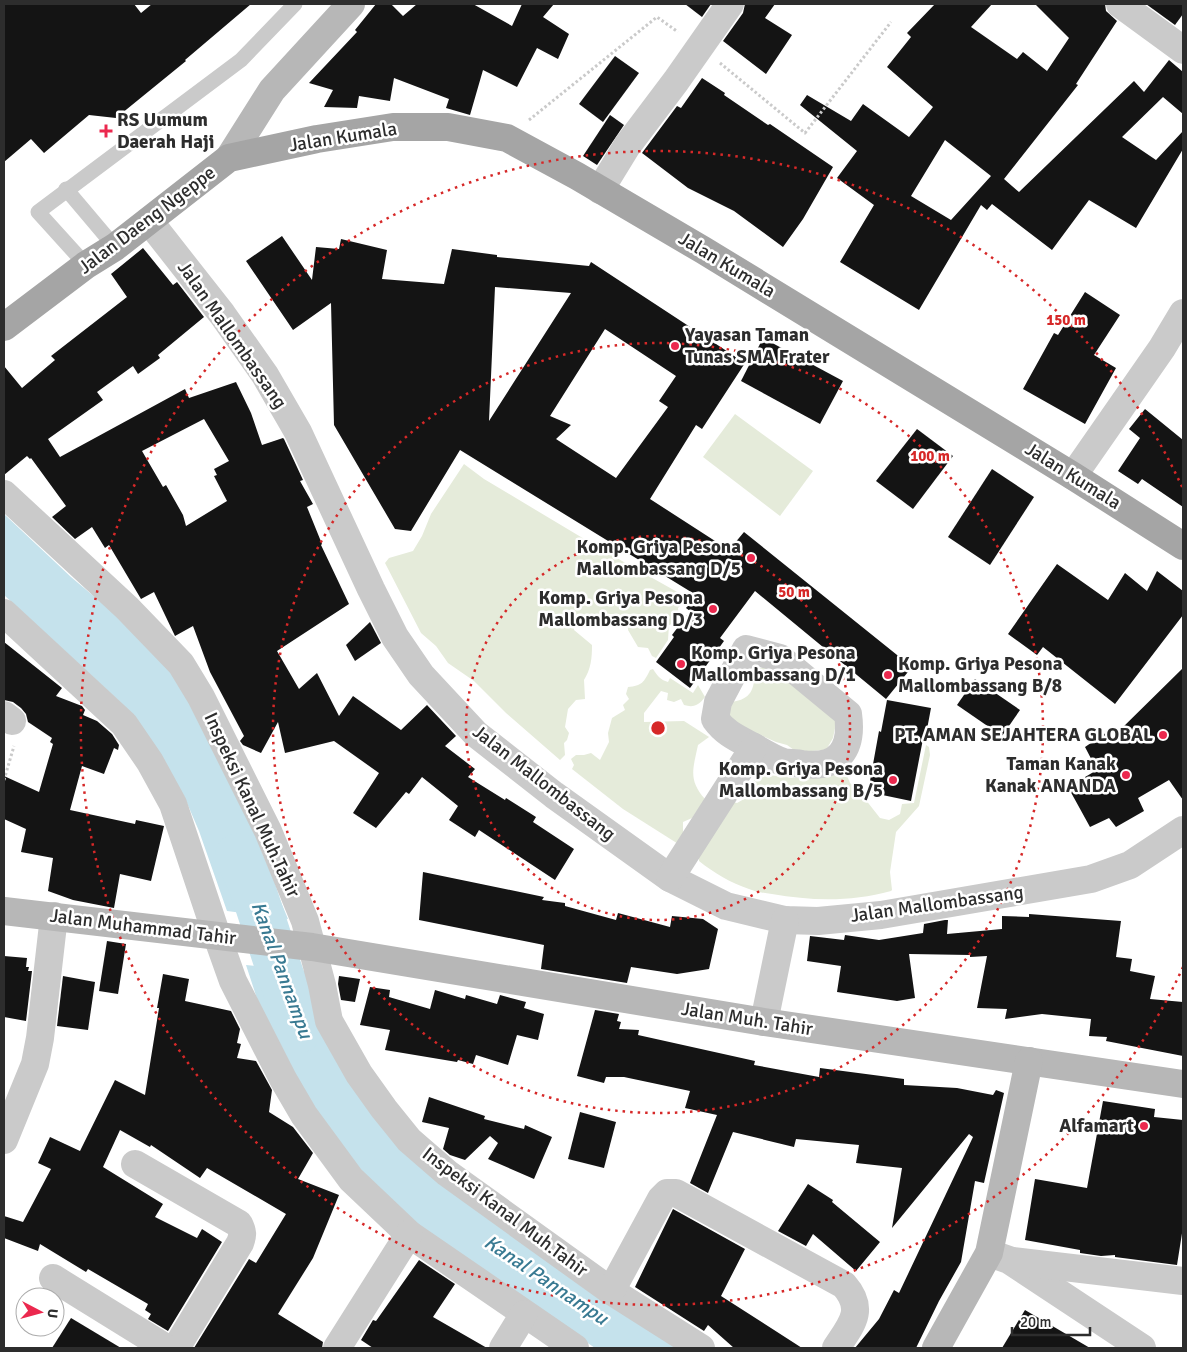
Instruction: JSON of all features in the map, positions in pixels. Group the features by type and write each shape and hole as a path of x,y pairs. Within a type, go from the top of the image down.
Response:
{"main road":[{"name":"Jalan Daeng Ngeppe","path":"4,327 86,265 115,247 230,158 272,90 350,4"},
{"name":"Jalan Kumala","path":"230,158 317,139 393,127 448,127 507,138 703,250 1073,476 1183,546"},
{"name":"Jalan Muhammad Tahir","path":"4,911 312,947"},
{"name":"Jalan Muh. Tahir","path":"312,947 764,1022 1183,1084"},
{"path":"936,1348 998,1257 1029,1061"}],"street":[{"path":"600,190 627,146 730,4"},
{"path":"1120,4 1183,50"},
{"name":"Jalan Mallombassang","path":"149,221 222,314 265,375 298,432 395,637 421,675 476,734 554,795 670,878 726,906 785,920 818,921 881,915 1091,879 1130,864 1183,830"},
{"path":"1073,476 1162,348 1183,313"},
{"name":"Inspeksi Kanal Muh.Tahir","path":"4,494 127,608 181,664 201,696 268,830 305,922 329,1021 359,1074 410,1140 447,1173 611,1291 701,1348"},
{"path":"4,613 124,724 150,762 173,804 216,936 233,981 283,1079 304,1115 351,1179 408,1234 575,1348"},
{"path":"746,649 780,658 848,714 850,727 848,743 838,758 824,765 812,766 783,762 754,747 723,730 716,719 718,702 746,649"},
{"path":"670,878 754,747"},
{"path":"4,1140 35,1064 40,1038 54,916"},
{"path":"764,1022 785,920"},
{"path":"135,1164 239,1224 242,1231 243,1237 240,1243 176,1348"},
{"path":"611,1291 661,1200 667,1193 676,1193 844,1285 853,1295 856,1307 853,1322 836,1348"},
{"path":"337,1348 408,1234"},
{"path":"998,1257 1183,1280"},
{"path":"998,1257 1142,1348"},
{"path":"53,1278 166,1348"},
{"path":"502,1348 524,1314"}],"lane":[{"path":"86,265 38,212 66,189 241,60 295,4"},
{"path":"66,189 115,247"}],"path":[{"path":"4,780 18,732 17,727 8,718"}],"green space":[{"path":"735,414 813,471 780,516 703,457"},
{"path":"464,464 484,479 606,552 688,598 678,608 679,617 677,622 669,625 668,640 656,658 652,656 648,648 638,647 628,630 627,619 622,616 607,614 586,618 578,614 573,620 574,630 592,645 592,654 590,668 584,680 585,699 576,700 568,709 565,727 569,733 564,743 565,755 560,760 506,713 474,681 448,663 436,646 421,633 385,563 389,558 413,551 422,536 431,514"},
{"path":"765,665 776,669 837,718 833,738 826,750 797,752 787,745 754,732 743,730 728,714 732,702 743,699 750,693 754,684 755,672"},
{"path":"653,669 663,680 668,682 670,678 693,693 698,685 705,697 696,705 688,706 684,705 681,699 674,702 667,700 668,693 661,691 644,713 644,722 684,721 709,737 698,745 693,774 696,786 705,799 692,818 683,822 683,847 623,809 572,769 574,765 571,759 576,755 591,753 600,760 609,742 608,733 612,718 625,710 623,705 629,699 626,694 628,687 642,683 650,670"},
{"path":"926,745 929,747 930,755 919,806 896,832 890,872 891,891 846,899 802,898 763,893 729,881 699,861 699,854 729,801 737,803 744,799 750,785 759,774 789,778 809,778 828,775 838,771 846,773 850,783 858,790 880,818 889,820 900,814 902,804 914,803"}],"water":[{"path":"4,514 71,577 122,620 176,678 198,708 260,846 266,866 288,919 227,911 199,831 184,796 120,702 4,595"},
{"path":"246,965 307,971 363,1099 685,1348 595,1348 408,1220 331,1144 263,1017"}],"building":[{"path":"4,4 134,4 141,13 152,4 251,4 186,61 116,118 89,115 44,153 31,139 4,162"},
{"path":"376,4 391,4 403,16 417,4 473,4 512,26 522,4 554,4 543,17 569,34 558,59 537,48 517,87 483,70 470,115 446,108 449,99 394,78 390,101 359,96 357,108 324,107 333,90 309,83 357,32 355,30"},
{"path":"685,4 711,4 702,17"},
{"path":"745,4 775,4 765,18 792,35 766,74 723,41 743,13"},
{"path":"935,4 992,4 971,27 1017,59 1023,52 1047,71 1069,38 1035,4 1105,4 1106,11 1117,21 1076,84 1078,85 1004,179 1019,192 1134,81 1144,92 1169,60 1183,72 1183,114 1163,97 1122,137 1156,160 1183,131 1183,149 1136,228 1089,200 1052,250 992,204 987,210 981,205 919,310 840,262 874,205 837,178 857,151 800,105 807,95 851,121 863,104 909,137 933,107 887,67 911,37 907,33","holes":["945,140 991,176 951,220 911,196"]},
{"path":"1146,4 1183,4 1183,14 1175,25"},
{"path":"615,56 639,73 603,122 579,104"},
{"path":"702,78 768,125 770,124 833,167 803,219 783,247 734,211 688,188 642,153 677,106 681,108"},
{"path":"610,115 624,125 597,165 583,156"},
{"path":"282,236 312,280 316,247 339,249 341,239 387,250 382,279 444,284 452,249 497,255 497,257 589,266 591,262 745,363 702,429 696,425 650,499 729,550 744,532 912,667 886,699 755,591 720,638 724,641 690,688 656,662 674,637 672,635 690,611 686,608 696,595 460,450 411,531 395,529 334,425 331,303 293,330 246,261","holes":["495,287 571,293 489,421","605,329 676,376 659,401 668,407 616,478 556,439 571,425 550,416"]},
{"path":"143,248 173,285 177,282 204,317 158,355 160,358 138,374 133,366 97,392 103,400 48,439 60,457 185,389 189,398 236,382 251,413 262,445 284,439 303,480 300,481 313,504 307,507 321,545 349,604 277,651 299,689 317,673 339,716 353,696 401,730 427,705 456,736 445,746 475,769 468,777 536,817 533,822 574,849 555,880 479,830 475,837 449,820 458,806 422,777 409,794 406,792 376,828 353,813 379,773 334,741 285,753 278,722 261,753 243,745 240,741 244,736 210,672 193,626 175,636 154,592 141,599 109,545 105,548 92,527 75,539 52,517 66,506 31,458 27,456 4,475 4,366 22,388 55,360 51,356 127,297 111,274","holes":["204,419 229,461 214,469 217,475 214,476 227,501 186,526 183,515 166,485 163,487 142,451"]},
{"path":"1085,292 1120,315 1094,355 1116,368 1085,424 1023,389 1054,333 1058,335"},
{"path":"763,338 843,381 820,424 741,381"},
{"path":"1145,409 1183,440 1183,507 1142,479 1138,484 1118,471 1140,438 1129,429"},
{"path":"917,429 953,456 913,509 876,481"},
{"path":"992,469 1034,497 990,565 948,537"},
{"path":"1057,564 1108,600 1125,573 1147,591 1157,571 1183,591 1183,615 1115,704 1043,647 1037,655 1008,634"},
{"path":"370,622 381,643 355,661 346,645"},
{"path":"4,642 62,688 56,696 82,706 85,710 83,715 97,721 112,734 119,745 118,750 114,748 104,774 82,766 70,810 135,824 136,820 164,826 151,881 120,874 114,908 73,900 48,891 53,858 21,852 26,829 4,819 4,776 39,792 53,744 50,742 52,738 28,722 26,714 21,708 13,702 4,700"},
{"name":"Taman Kanak Kanak ANANDA","path":"1183,668 1183,800 1169,780 1138,798 1144,811 1116,827 1109,818 1090,827 1068,787 1097,770 1085,747 1113,728 1118,732"},
{"path":"975,679 1020,710 1002,736 957,705"},
{"path":"887,700 931,708 911,801 868,792 879,731 881,732"},
{"path":"423,872 544,897 542,900 565,903 565,906 616,920 618,913 670,927 672,916 703,919 718,929 709,969 677,974 631,967 627,983 541,969 544,945 419,920"},
{"path":"1029,914 1121,921 1116,957 1132,959 1130,971 1155,976 1150,999 1183,1002 1183,1056 1106,1041 1107,1037 1089,1036 1091,1019 1042,1014 1005,1019 1007,1009 977,1008 987,956 909,954 915,998 897,1001 837,992 841,966 807,961 810,936 844,940 845,935 879,940 923,933 924,924 945,920 948,920 947,934 1002,929 1002,916 1029,917"},
{"path":"107,941 126,944 118,994 99,991"},
{"path":"4,956 27,958 26,967 29,967 28,971 32,971 26,1021 4,1017"},
{"path":"163,974 189,979 185,1001 231,1011 240,1029 237,1043 241,1044 237,1058 256,1061 272,1090 269,1112 293,1127 313,1153 298,1179 339,1195 313,1258 278,1314 323,1342 322,1348 194,1348 249,1259 256,1263 286,1214 207,1168 200,1178 151,1145 150,1147 120,1130 103,1167 163,1204 155,1217 197,1238 202,1229 222,1242 168,1331 148,1319 151,1314 145,1310 148,1304 88,1269 86,1272 40,1244 38,1251 4,1238 4,1216 23,1222 51,1169 38,1163 50,1137 80,1151 115,1080 145,1095"},
{"path":"63,976 95,982 88,1030 57,1026"},
{"path":"339,976 360,979 355,1002 341,1000 338,984"},
{"path":"370,987 390,990 389,997 430,1009 435,990 465,999 466,995 497,1004 500,995 526,1002 524,1008 544,1014 538,1040 517,1035 508,1065 476,1055 473,1064 458,1060 457,1062 385,1050 390,1030 360,1025"},
{"path":"595,1010 619,1014 617,1021 621,1022 619,1029 639,1030 638,1035 755,1061 754,1065 819,1077 820,1068 904,1079 904,1085 957,1088 993,1095 996,1090 1004,1093 984,1183 975,1181 961,1262 916,1348 855,1348 879,1319 894,1290 899,1293 973,1137 969,1134 892,1228 902,1168 856,1163 859,1145 796,1139 794,1147 733,1132 708,1193 690,1183 717,1115 685,1108 690,1091 624,1077 606,1077 604,1083 577,1076"},
{"path":"429,1097 485,1116 484,1119 524,1129 525,1125 552,1137 534,1179 488,1159 498,1143 490,1136 465,1160 450,1155 443,1149 449,1128 422,1122"},
{"path":"1103,1101 1155,1109 1154,1117 1183,1120 1183,1227 1177,1265 1115,1257 1115,1255 1101,1256 1080,1253 1080,1250 1025,1240 1035,1179 1087,1188"},
{"path":"580,1112 616,1122 604,1168 568,1159"},
{"path":"808,1184 833,1200 832,1202 880,1242 856,1271 813,1234 806,1246 778,1231"},
{"path":"673,1209 745,1249 721,1296 802,1348 734,1348 708,1325 704,1331 635,1287"},
{"path":"419,1260 455,1284 433,1317 487,1348 373,1348 361,1340 373,1320 376,1321"},
{"path":"1025,1310 1090,1348 1002,1348"},
{"path":"71,1318 121,1348 52,1348 59,1337 65,1337 65,1327"}],"waterway":[{"name":"Kanal Pannampu","path":"238,856 251,884 299,1030"}],"place":[{"name":"RS Uumum Daerah Haji","path":"106,131"},
{"name":"Yayasan Taman Tunas SMA Frater","path":"675,346"},
{"name":"Komp. Griya Pesona Mallombassang D/5","path":"751,558"},
{"name":"Komp. Griya Pesona Mallombassang D/3","path":"713,609"},
{"name":"Komp. Griya Pesona Mallombassang D/1","path":"681,664"},
{"name":"Komp. Griya Pesona Mallombassang B/8","path":"888,675"},
{"name":"PT. AMAN SEJAHTERA GLOBAL","path":"1163,735"},
{"name":"Taman Kanak Kanak ANANDA","path":"1126,775"},
{"name":"Komp. Griya Pesona Mallombassang B/5","path":"893,780"},
{"name":"Alfamart","path":"1144,1126"}]}
